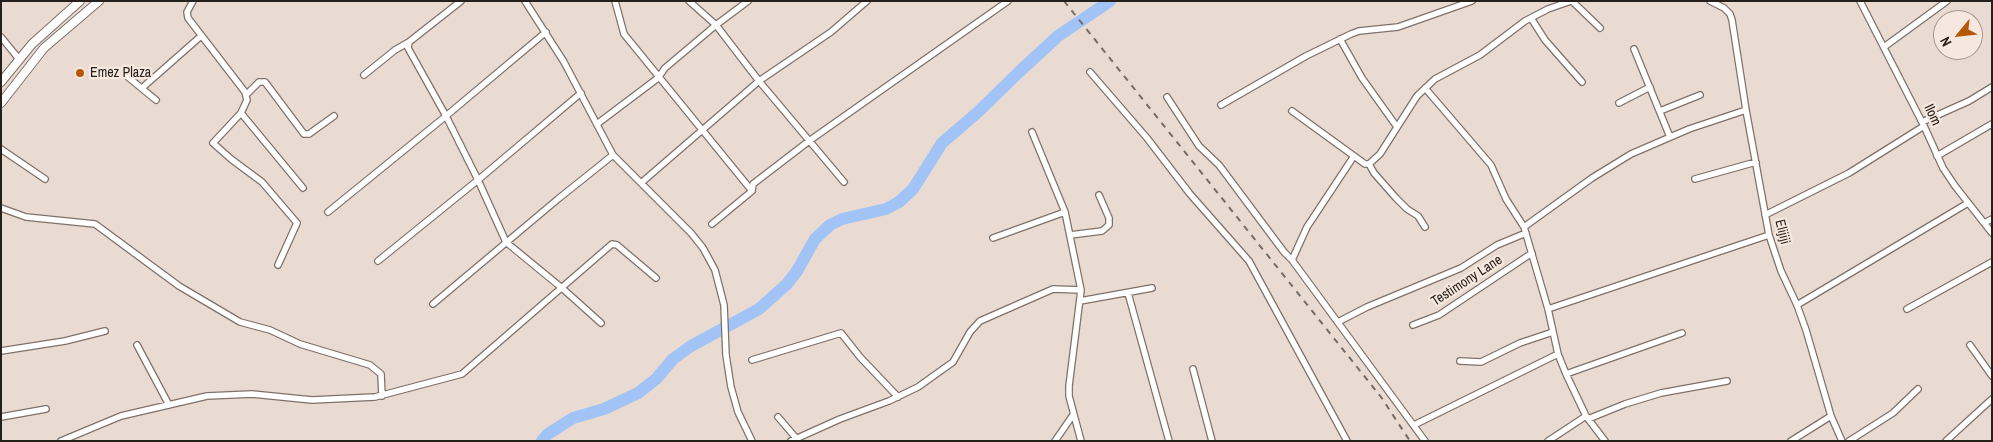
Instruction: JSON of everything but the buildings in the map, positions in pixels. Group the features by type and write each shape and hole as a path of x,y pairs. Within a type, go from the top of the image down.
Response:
{"main road":[{"path":"1,82 32,44 80,1"},
{"path":"1,103 44,48 99,1"}],"street":[{"path":"193,1 186,16 246,96 247,100 241,113 213,143 262,182 296,222 278,266"},
{"path":"364,76 395,50 409,42 461,1"},
{"path":"525,1 546,32 581,93 613,155 691,233 703,248 715,270 724,306 726,355 731,387 738,412 752,441"},
{"path":"615,1 624,34 752,191"},
{"path":"689,1 716,25 759,81 844,182"},
{"path":"598,124 658,78 665,68 748,1"},
{"path":"641,183 759,81 831,32 867,1"},
{"path":"712,224 752,191 753,184 809,141 1008,1"},
{"path":"1221,105 1306,56 1359,31 1398,27 1472,1"},
{"path":"1369,164 1380,154 1410,105 1425,88 1443,74 1480,55 1505,34 1531,18 1571,1 1600,28"},
{"name":"Elijiji","path":"1710,1 1724,8 1730,14 1732,20 1769,235 1781,271 1798,305 1814,353 1831,416 1842,441"},
{"name":"Ilom","path":"1860,1 1948,177 1992,232"},
{"path":"1884,46 1947,1"},
{"path":"1531,18 1545,40 1582,82"},
{"path":"328,212 546,32"},
{"path":"142,88 201,36"},
{"path":"1,37 19,59"},
{"path":"1340,40 1362,78 1397,127"},
{"path":"409,42 408,48 446,116 506,242 601,323"},
{"path":"1634,49 1670,137"},
{"path":"1090,72 1147,138 1190,194 1249,261 1347,441"},
{"path":"128,77 156,100"},
{"path":"246,96 259,82 265,82 304,134 309,134 334,116"},
{"path":"1619,102 1650,87"},
{"path":"1765,215 1849,173 1923,124 1992,87"},
{"path":"1425,88 1491,165 1506,199 1525,230 1548,309 1558,354 1587,417 1605,441"},
{"path":"378,261 581,93"},
{"path":"1660,111 1700,96"},
{"path":"1168,97 1199,146 1219,165 1292,260 1425,441"},
{"path":"1338,322 1366,307 1461,268 1525,230 1615,164 1670,137 1707,122 1746,110"},
{"path":"1292,111 1365,164 1369,164 1374,173 1396,198 1407,209 1418,216 1425,227"},
{"path":"241,113 303,188"},
{"path":"1937,156 1992,124"},
{"path":"1032,132 1065,212 1082,290 1069,386 1081,441"},
{"path":"1,149 45,179"},
{"path":"433,304 613,155"},
{"path":"1292,260 1307,227 1354,156"},
{"path":"1695,179 1756,162"},
{"path":"1070,235 1102,231 1109,225 1109,218 1099,195"},
{"path":"1798,305 1968,203"},
{"path":"1,208 26,218 94,224 179,286 240,322 270,330 300,344 370,365 381,374 382,396"},
{"path":"994,238 1065,212"},
{"path":"1984,223 1992,219"},
{"path":"1548,309 1769,235"},
{"path":"61,441 121,416 208,396 239,394 312,400 342,400 382,396 465,372 513,329 615,244 656,278"},
{"name":"Testimony Lane","path":"1413,325 1439,315 1532,253"},
{"path":"1907,309 1992,262"},
{"path":"1080,301 1128,294 1152,288"},
{"path":"778,417 793,440 898,397 918,387 953,362 974,325 980,321 1053,289 1082,290"},
{"path":"1128,294 1169,441"},
{"path":"1,351 65,341 105,331"},
{"path":"1460,361 1481,362 1520,343 1553,332"},
{"path":"752,360 841,333 860,357 898,397"},
{"path":"1566,374 1682,333"},
{"path":"137,345 170,405"},
{"path":"1970,345 1992,376"},
{"path":"1414,426 1558,354"},
{"path":"1193,369 1212,441"},
{"path":"1548,441 1587,417 1652,396 1727,381"},
{"path":"1849,441 1893,413 1918,389"},
{"path":"1946,441 1992,400"},
{"path":"1,418 46,409"},
{"path":"1055,441 1074,415"},
{"path":"1791,441 1831,416"}],"waterway":[{"path":"542,441 548,434 573,418 604,409 638,393 656,379 673,359 691,346 759,309 787,284 797,271 815,239 830,225 842,219 886,209 899,202 913,189 942,143 978,112 1058,36 1110,1"}],"railway":[{"path":"1064,1 1381,397 1410,441"}],"place":[{"name":"Emez Plaza","path":"80,73"}]}
